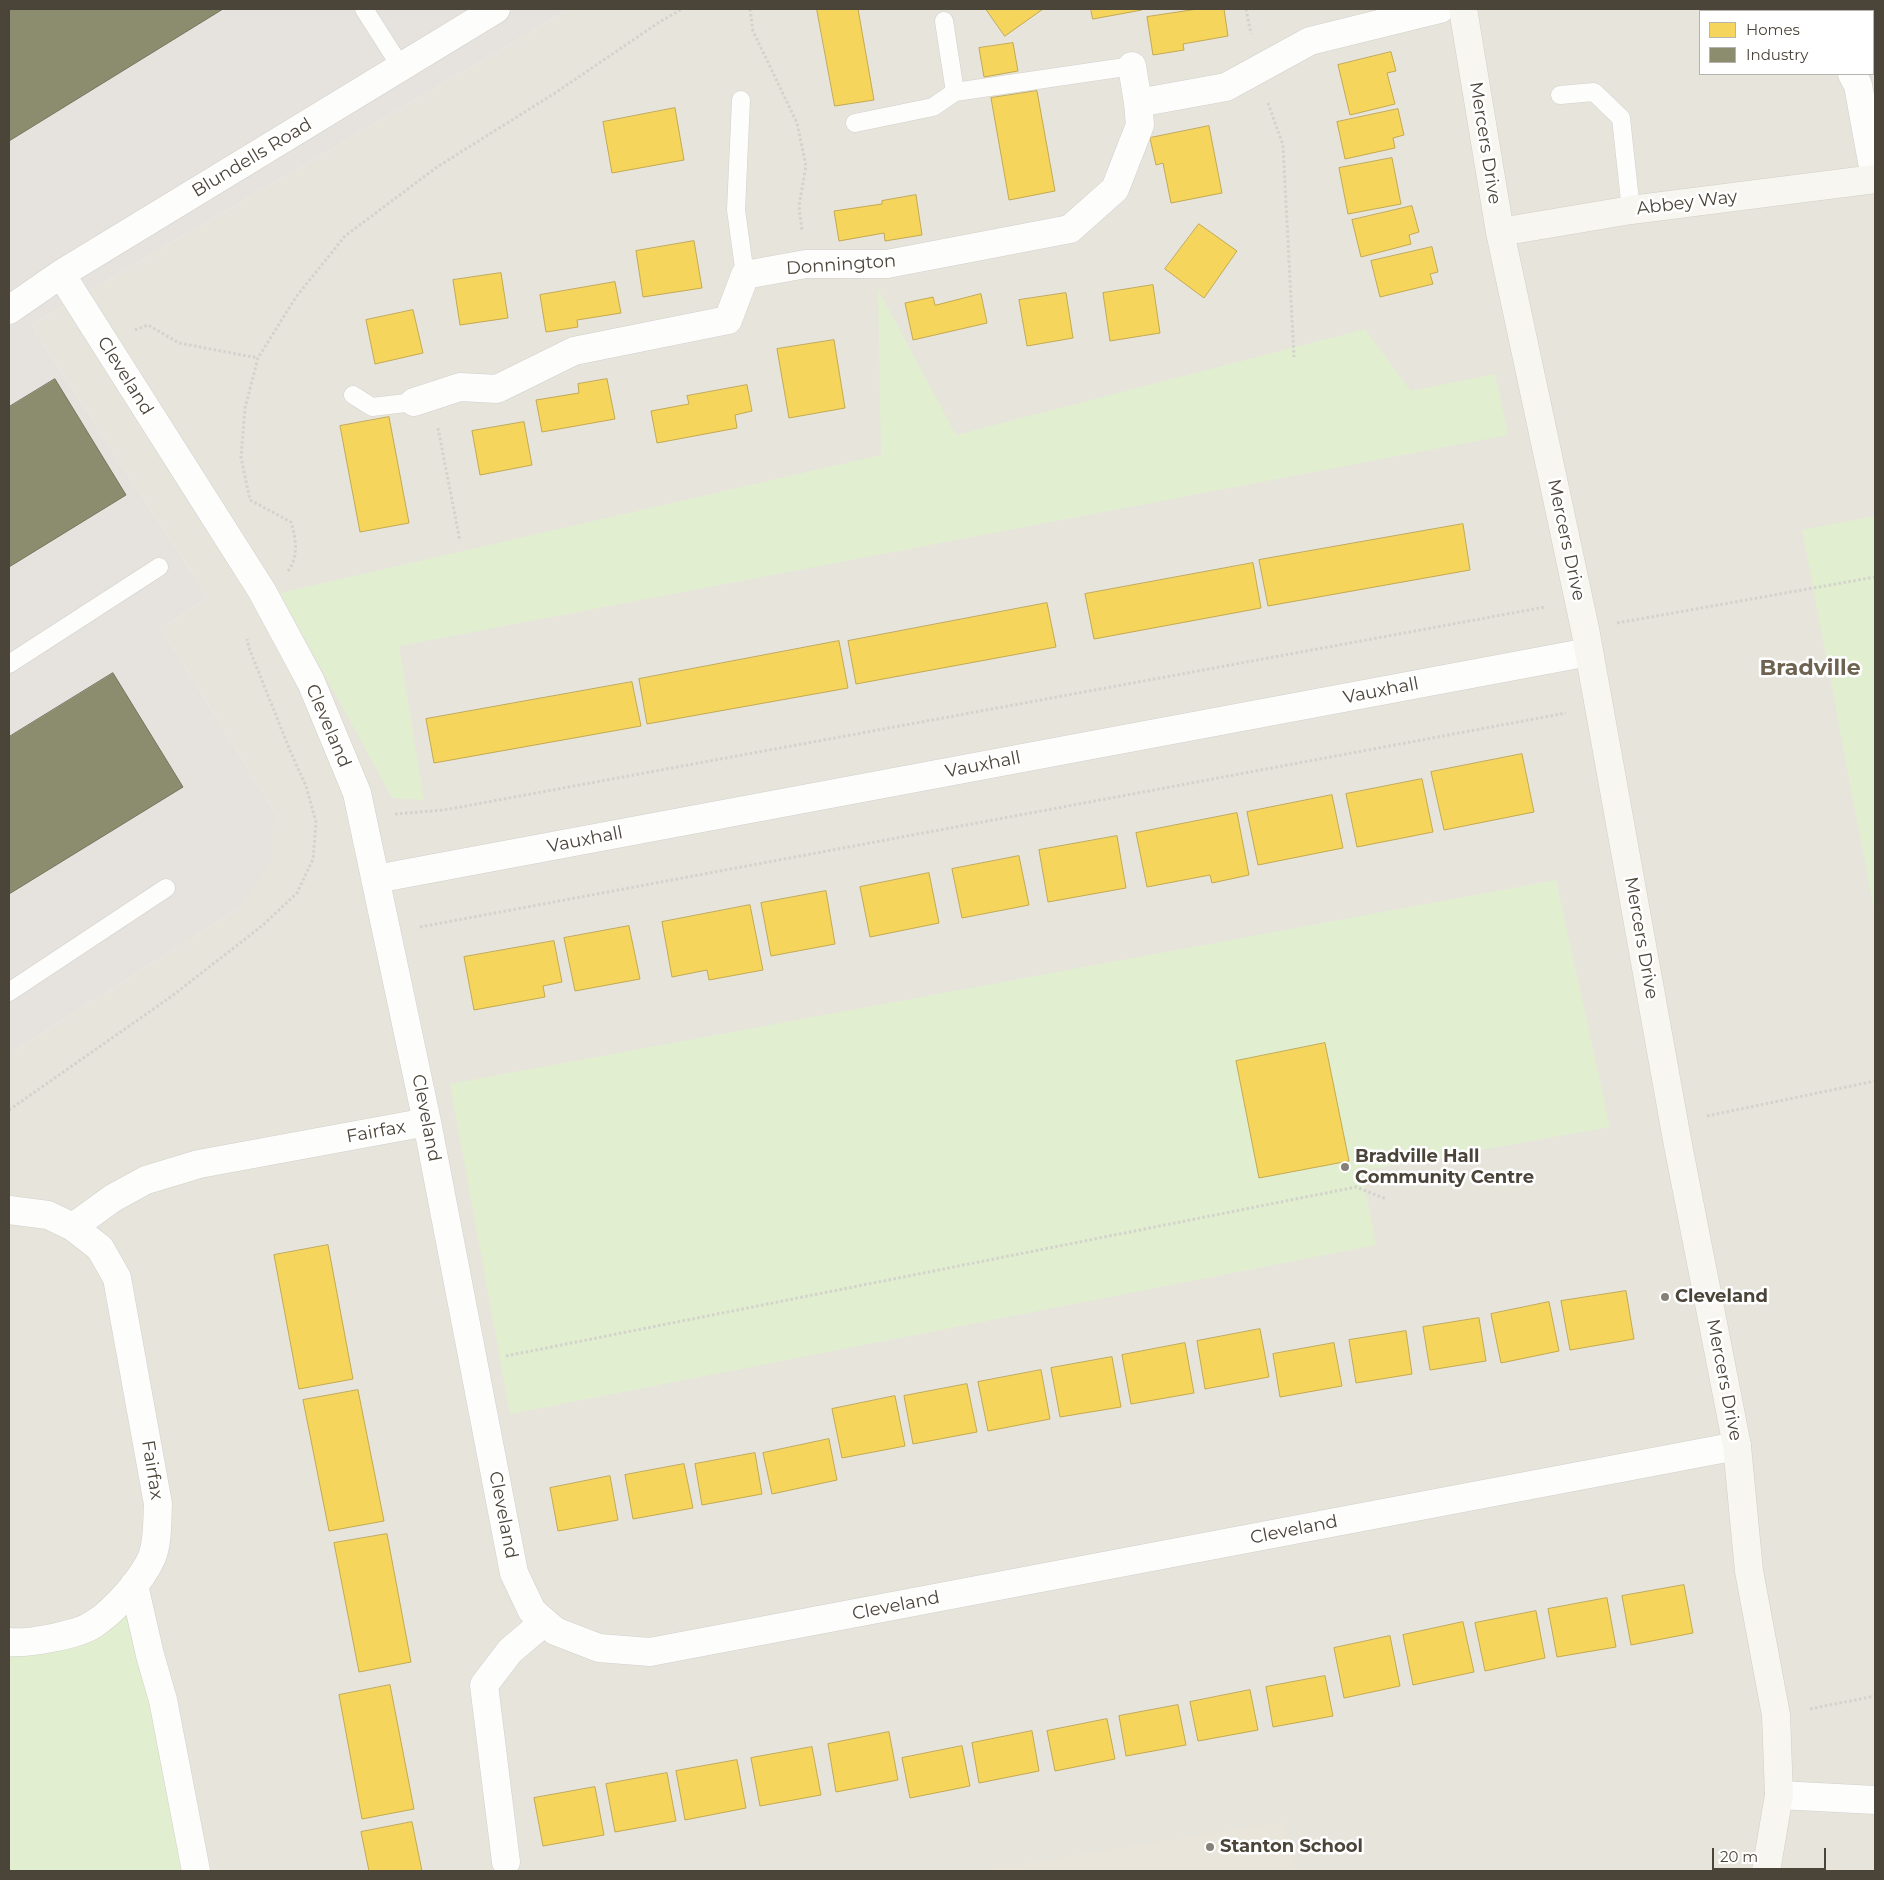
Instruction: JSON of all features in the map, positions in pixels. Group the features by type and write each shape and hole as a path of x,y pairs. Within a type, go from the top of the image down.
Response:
{"street":[{"name":"Blundells Road","path":"9,310 61,274 496,9"},
{"path":"1138,103 1226,87 1310,41 1440,9"},
{"name":"Mercers Drive","path":"1463,9 1500,232 1587,640 1674,1123 1737,1446 1749,1571 1776,1715 1779,1795 1766,1871"},
{"name":"Donnington","path":"745,275 806,264 887,264 1070,229 1115,189 1140,125 1132,66"},
{"name":"Abbey Way","path":"1500,232 1631,210 1875,179 1858,85 1853,75"},
{"name":"Cleveland","path":"61,274 262,592 311,682 357,793 427,1122 514,1573 532,1611 555,1631 599,1648 650,1652 1737,1446"},
{"path":"423,399 460,387 497,389 574,351 728,320 745,275"},
{"name":"Vauxhall","path":"376,879 1587,640"},
{"name":"Fairfax","path":"73,1226 113,1198 146,1180 199,1164 427,1122"},
{"name":"Fairfax","path":"9,1210 48,1215 73,1226 100,1248 117,1278 158,1504 157,1532 152,1557 134,1585 113,1608 93,1625 60,1636 18,1643 9,1642"},
{"path":"134,1585 168,1724 196,1871"},
{"path":"506,1862 484,1685 510,1651 544,1622"},
{"path":"1779,1795 1875,1800"}],"lane":[{"path":"364,9 400,67"},
{"path":"944,21 955,92"},
{"path":"855,123 933,107 955,92 1132,66"},
{"path":"1560,95 1594,92 1621,118 1631,210"},
{"path":"741,100 736,210 745,275"},
{"path":"353,395 372,407 423,399"},
{"path":"9,664 159,567"},
{"path":"9,992 166,888"}],"path":[{"path":"9,1110 172,996 263,925 297,892 313,860 316,822 306,786 249,648 244,624 250,605 262,592 281,580 293,565 297,544 291,522 250,500 240,458 245,408 258,358 296,297 345,236 437,167 555,93 661,21 682,9"},
{"path":"750,9 753,31 797,123 806,166 799,206 806,264"},
{"path":"1246,9 1257,70 1283,145 1294,357"},
{"path":"103,342 148,325 179,343 258,358"},
{"path":"423,399 460,540"},
{"path":"1587,640 1875,577"},
{"path":"362,817 444,810 1579,601"},
{"path":"387,933 1412,740 1599,707"},
{"path":"1674,1123 1875,1081"},
{"path":"474,1362 1356,1187 1386,1199"},
{"path":"1776,1715 1875,1696"}],"shaded area":[{"path":"9,9 570,9 31,325 208,598 161,628 274,811 270,863 239,908 9,1054"},
{"path":"570,9 1875,9 1875,1871 196,1871 113,1608 9,1642 9,1054 239,908 274,811 161,628 208,598 31,325"},
{"name":"Stanton School","path":"1284,1822 1296,1871 977,1871"}],"green space":[{"path":"878,289 956,435 1365,329 1411,391 1495,374 1508,435 399,646 424,800 392,798 280,593 881,455"},
{"path":"1875,516 1875,916 1802,530"},
{"path":"1556,880 1610,1127 1362,1171 1376,1245 510,1414 450,1084"},
{"path":"134,1585 196,1871 9,1871 9,1642 60,1636"}],"building: Homes":[{"path":"817,9 858,9 874,100 835,106"},
{"path":"986,9 1043,9 1005,36"},
{"path":"1091,9 1141,9 1142,10 1093,19"},
{"path":"1198,9 1224,9 1228,36 1183,44 1184,50 1153,55 1147,17"},
{"path":"1013,43 1018,71 984,77 979,48"},
{"path":"1391,52 1396,71 1387,73 1395,104 1350,115 1338,65"},
{"path":"1037,91 1055,191 1009,200 991,98"},
{"path":"675,108 684,160 612,173 603,122"},
{"path":"1398,109 1404,135 1393,138 1395,148 1345,159 1337,122"},
{"path":"1209,126 1222,193 1171,203 1163,163 1156,165 1150,138"},
{"path":"1392,158 1401,204 1348,214 1339,168"},
{"path":"916,195 922,235 885,241 884,233 839,241 834,211 882,204 882,201"},
{"path":"1412,206 1419,232 1409,235 1411,244 1361,257 1352,220"},
{"path":"1199,224 1237,251 1204,298 1165,269"},
{"path":"694,241 702,288 643,297 636,251"},
{"path":"1432,247 1438,272 1430,274 1433,284 1380,297 1371,261"},
{"path":"501,273 508,318 460,325 453,280"},
{"path":"615,282 621,313 577,320 578,327 546,332 540,295"},
{"path":"1153,285 1160,333 1110,341 1103,293"},
{"path":"1066,293 1073,338 1027,346 1019,300"},
{"path":"981,294 987,323 913,340 905,303 933,297 935,305"},
{"path":"413,310 423,353 375,364 366,320"},
{"path":"834,340 845,408 789,418 777,349"},
{"path":"607,379 615,419 542,432 536,400 579,393 578,384"},
{"path":"747,385 752,411 735,415 737,428 657,443 651,411 689,404 687,396"},
{"path":"389,417 409,523 360,532 340,426"},
{"path":"524,422 532,465 480,475 472,431"},
{"path":"1463,524 1470,570 1268,606 1259,560"},
{"path":"1253,563 1261,608 1094,639 1085,594"},
{"path":"1047,603 1056,647 856,684 848,641"},
{"path":"839,641 848,688 647,724 639,679"},
{"path":"632,682 641,726 434,763 426,719"},
{"path":"1522,754 1534,812 1444,830 1431,772"},
{"path":"1422,779 1433,832 1357,847 1346,794"},
{"path":"1332,795 1343,848 1258,865 1247,812"},
{"path":"1237,813 1249,875 1212,883 1210,875 1147,887 1136,833"},
{"path":"1117,836 1126,888 1048,902 1039,850"},
{"path":"1019,856 1029,905 962,918 952,869"},
{"path":"929,873 939,923 870,937 860,887"},
{"path":"826,891 835,944 771,956 761,903"},
{"path":"750,905 763,970 709,980 707,970 672,977 662,922"},
{"path":"629,926 640,979 575,991 564,938"},
{"path":"554,941 562,982 543,986 545,997 474,1010 464,957"},
{"path":"1325,1043 1349,1161 1259,1178 1236,1061"},
{"path":"328,1245 353,1379 299,1389 274,1255"},
{"path":"1626,1291 1634,1339 1570,1350 1561,1301"},
{"path":"1549,1302 1559,1351 1501,1363 1491,1314"},
{"path":"1479,1318 1486,1361 1430,1370 1423,1327"},
{"path":"1260,1329 1269,1377 1205,1389 1197,1341"},
{"path":"1406,1331 1412,1374 1356,1383 1349,1340"},
{"path":"1185,1343 1194,1393 1131,1404 1122,1355"},
{"path":"1334,1343 1342,1386 1280,1397 1273,1354"},
{"path":"1112,1357 1121,1407 1060,1417 1051,1368"},
{"path":"1041,1370 1050,1419 988,1431 978,1382"},
{"path":"967,1384 977,1432 913,1444 904,1396"},
{"path":"358,1390 384,1521 329,1531 303,1400"},
{"path":"895,1396 905,1446 842,1458 832,1409"},
{"path":"829,1439 837,1480 772,1494 763,1453"},
{"path":"755,1453 762,1494 702,1505 695,1464"},
{"path":"684,1464 693,1508 633,1519 625,1475"},
{"path":"610,1476 618,1520 558,1531 550,1488"},
{"path":"387,1534 411,1662 359,1672 334,1543"},
{"path":"1684,1585 1693,1633 1631,1645 1622,1596"},
{"path":"1607,1598 1616,1647 1557,1657 1548,1609"},
{"path":"1536,1611 1545,1658 1485,1671 1475,1623"},
{"path":"1463,1622 1474,1672 1413,1685 1403,1635"},
{"path":"1390,1636 1400,1686 1344,1698 1334,1648"},
{"path":"1325,1676 1333,1716 1273,1727 1266,1687"},
{"path":"390,1685 414,1809 362,1819 339,1695"},
{"path":"1250,1690 1258,1730 1198,1741 1190,1702"},
{"path":"1178,1705 1186,1745 1126,1756 1119,1716"},
{"path":"1107,1719 1115,1759 1055,1771 1047,1731"},
{"path":"1032,1731 1039,1771 979,1783 972,1743"},
{"path":"889,1732 898,1780 836,1792 828,1744"},
{"path":"962,1746 970,1786 910,1798 902,1758"},
{"path":"812,1747 821,1795 760,1806 751,1758"},
{"path":"737,1760 746,1808 685,1820 676,1771"},
{"path":"667,1773 676,1821 615,1832 606,1784"},
{"path":"595,1787 604,1835 543,1846 534,1798"},
{"path":"412,1822 422,1871 369,1871 361,1832"}],"building: Industry":[{"path":"9,9 223,9 9,141"},
{"path":"55,379 126,495 9,567 9,407"},
{"path":"113,673 183,787 9,894 9,737"}],"place":[{"name":"Bradville Hall Community Centre","path":"1345,1167"},
{"name":"Cleveland","path":"1665,1297"},
{"name":"Stanton School","path":"1210,1847"}],"district":[{"name":"Bradville","path":"1810,669"}]}
